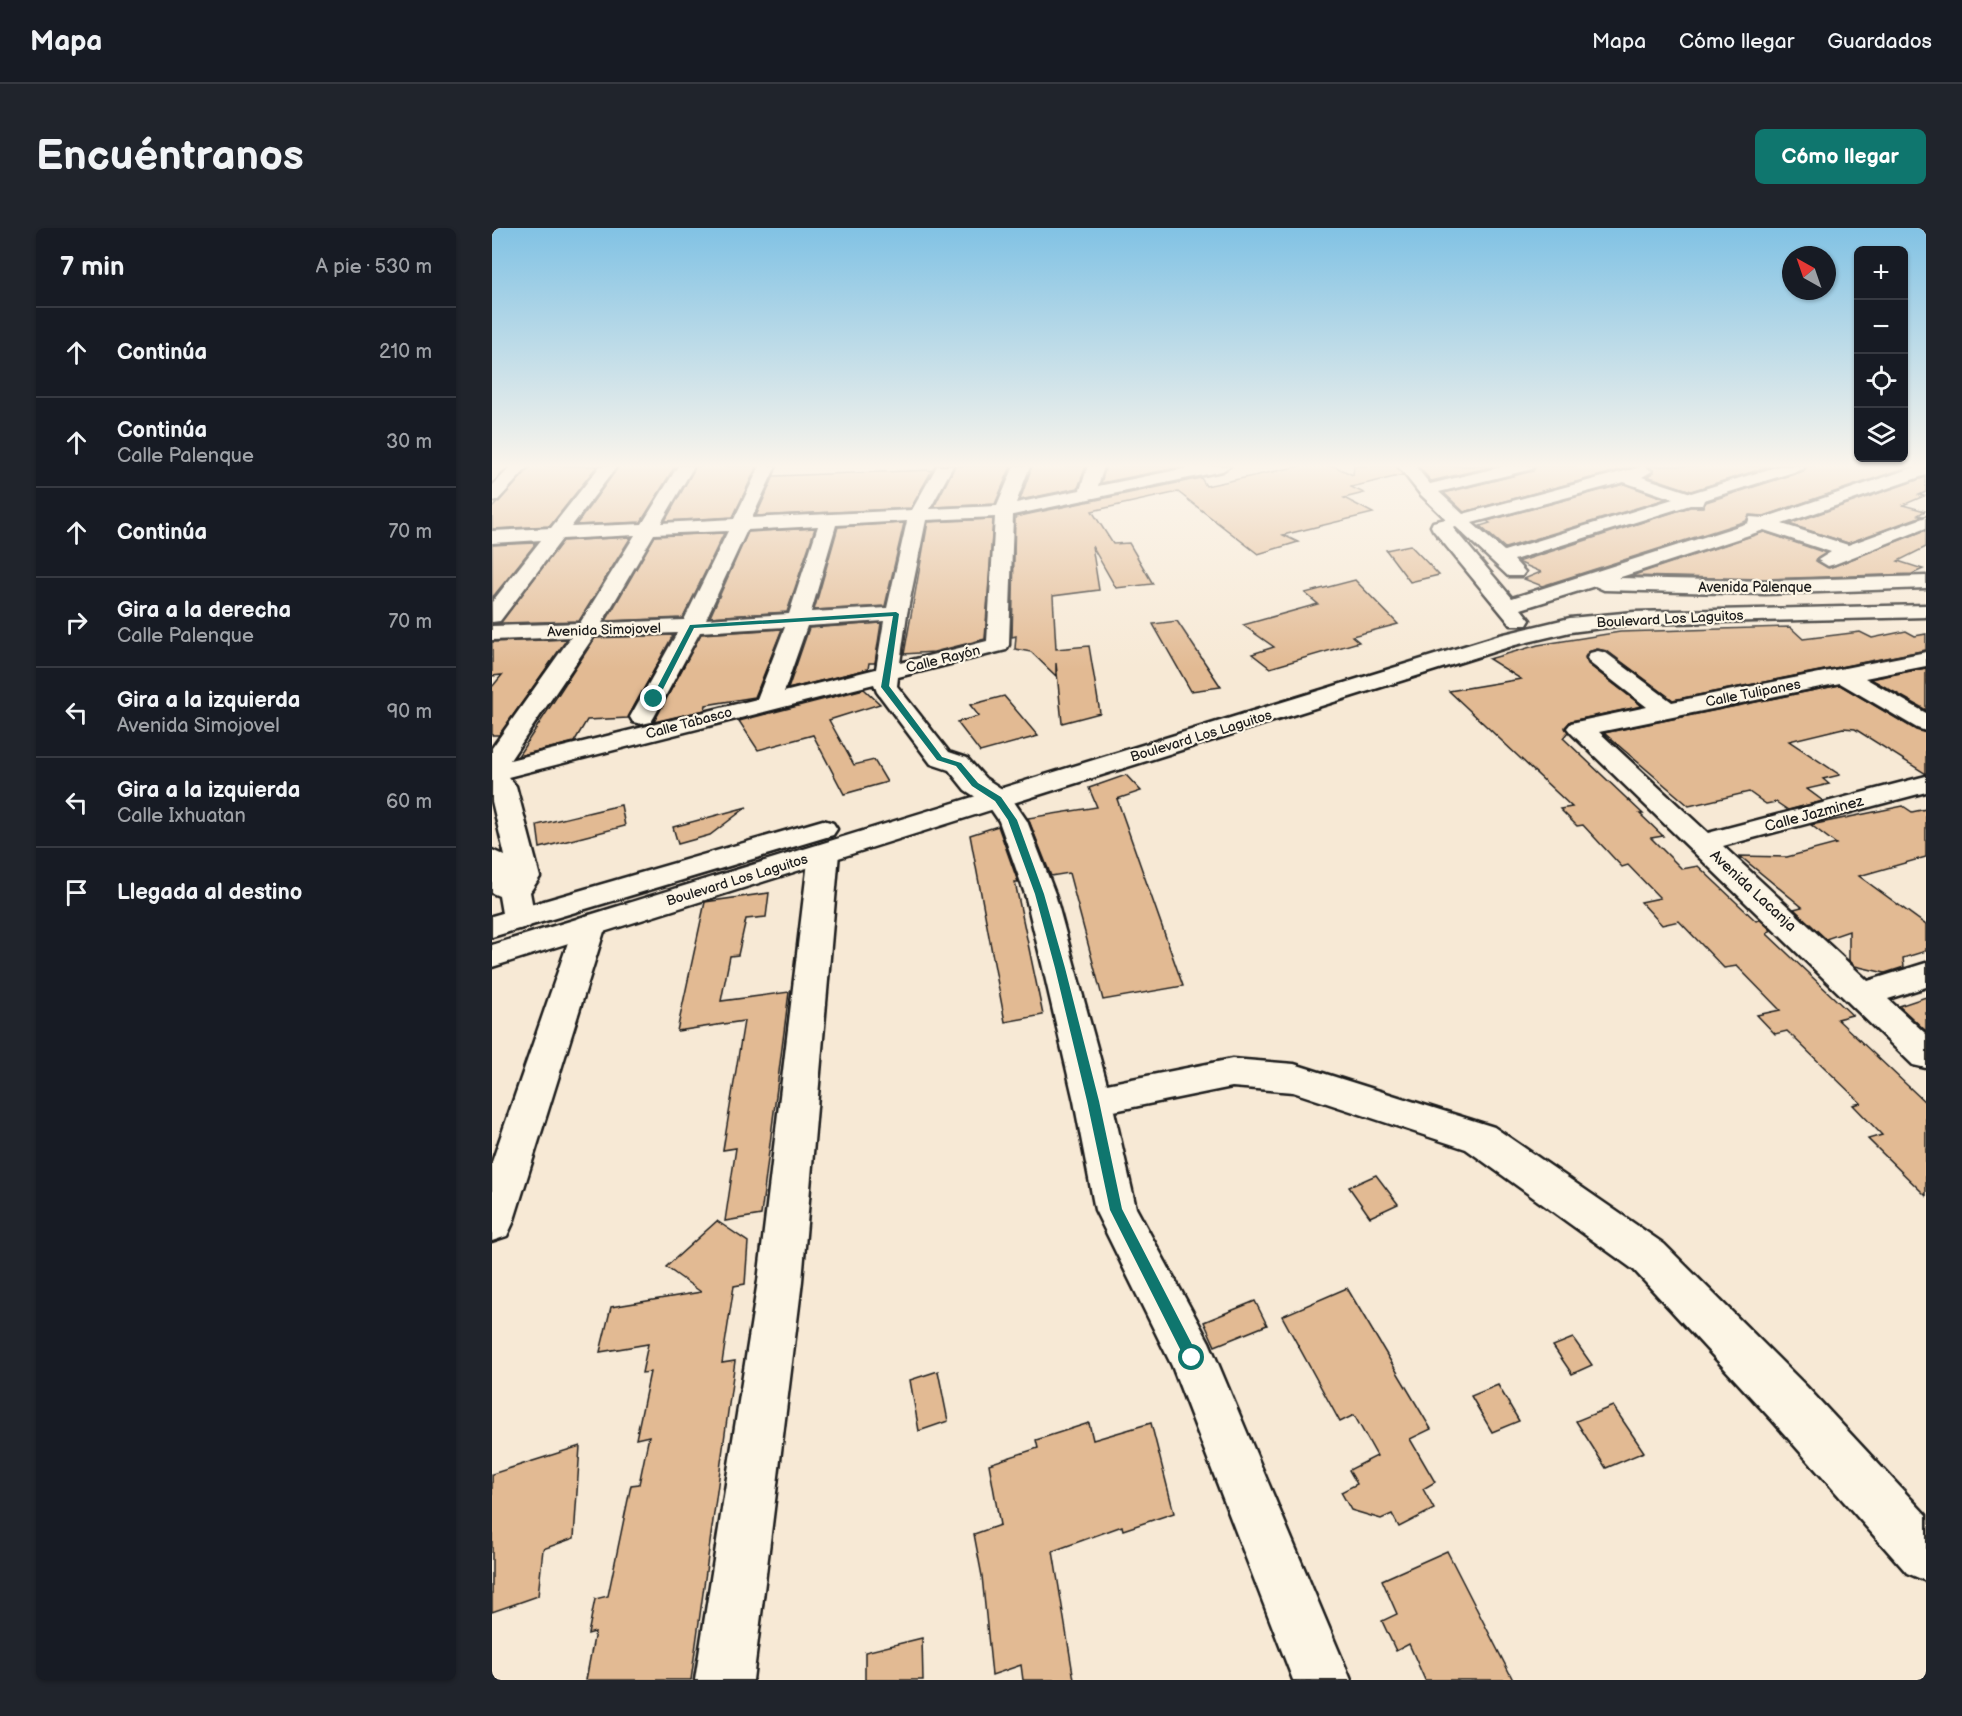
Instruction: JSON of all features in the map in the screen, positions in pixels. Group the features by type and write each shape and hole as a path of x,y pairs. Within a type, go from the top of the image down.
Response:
{"street":[{"path":"492,616 553,534"},
{"path":"492,537 558,534"},
{"path":"492,767 586,631 644,534"},
{"path":"642,717 692,626 736,534"},
{"path":"768,702 798,621 825,534"},
{"path":"914,534 896,614 885,687 940,758 977,783 1012,820 1040,894 1093,1101 1116,1210 1192,1358 1276,1572 1322,1680"},
{"name":"Calle Rayón","path":"886,674 998,645 1003,534"},
{"path":"1447,534 1514,613"},
{"path":"1475,534 1501,558 1542,605 1584,583 1731,534"},
{"path":"1501,558 1583,534 1651,562"},
{"path":"1794,534 1849,552"},
{"path":"1753,587 1896,534"},
{"name":"Avenida Palenque","path":"1584,583 1672,588 1850,587 1926,582"},
{"name":"Boulevard Los Laguitos","path":"508,912 977,783 1570,625 1634,618 1926,599"},
{"name":"Boulevard Los Laguitos","path":"492,956 824,853 977,783 1542,605 1636,602 1926,611"},
{"name":"Avenida Simojovel","path":"492,633 586,631 896,614"},
{"path":"1598,658 1668,711"},
{"name":"Calle Tulipanes","path":"1580,728 1926,659"},
{"name":"Calle Tabasco","path":"492,773 886,674"},
{"path":"1851,674 1926,711"},
{"path":"1851,674 1926,723"},
{"name":"Avenida Lacanja","path":"1580,728 1926,1055"},
{"path":"492,778 502,786 525,877 508,912"},
{"name":"Calle Jazminez","path":"1702,843 1926,784"},
{"path":"724,1680 780,1281 824,853"},
{"path":"492,859 508,912"},
{"path":"492,1223 590,925"},
{"path":"1864,994 1926,975"},
{"path":"1093,1101 1232,1073 1294,1078 1480,1138 1649,1257 1789,1403 1926,1554"}],"building":[{"path":"724,534 683,618 606,621 655,536"},
{"path":"747,534 813,534 787,612 710,617"},
{"path":"836,534 902,534 885,606 814,610"},
{"path":"926,534 992,534 985,639 934,652 904,654"},
{"path":"1015,534 1106,534 1113,544 1129,543 1153,584 1116,588 1092,546 1099,590 1053,596 1056,649 1089,646 1100,713 1062,723 1056,663 1056,676 1031,652 1015,649 1016,636 1012,637"},
{"path":"1232,534 1288,534 1283,535 1298,542 1258,554"},
{"path":"1489,534 1552,534 1505,548"},
{"path":"1606,534 1706,534 1542,586 1524,579 1541,572 1518,562"},
{"path":"1759,534 1769,534 1826,553 1816,561 1829,568 1916,534 1926,534 1926,547 1898,561 1923,569 1912,574 1765,579 1631,576"},
{"path":"1819,534 1873,534 1848,543"},
{"path":"631,537 579,621 500,623 563,541"},
{"path":"536,543 492,598 492,545"},
{"path":"1410,545 1439,575 1410,582 1386,550"},
{"path":"1355,580 1398,624 1352,636 1359,642 1270,668 1252,654 1274,647 1243,625 1318,604 1305,593"},
{"path":"1177,621 1221,687 1191,691 1153,624"},
{"path":"881,623 875,663 869,663 868,669 788,689 809,628"},
{"path":"1790,627 1803,639 1860,632 1872,638 1906,631 1915,636 1926,634 1926,650 1673,700 1607,651 1597,649 1588,652 1585,657 1588,664 1642,706 1571,721 1565,727 1568,732 1563,738 1663,836 1651,838 1682,869 1698,866 1756,921 1760,920 1771,930 1767,934 1852,1015 1837,1019 1926,1103 1926,1196 1868,1139 1882,1135 1853,1105 1861,1103 1787,1031 1775,1034 1757,1015 1780,1010 1737,966 1724,968 1679,921 1662,925 1641,902 1660,898 1628,865 1622,867 1583,825 1577,826 1560,809 1572,807 1449,691 1521,679 1489,659 1538,645 1620,632"},
{"path":"782,629 755,697 706,705 705,710 654,722 701,634"},
{"path":"673,635 628,718 587,720 574,742 518,756 595,638"},
{"path":"567,639 499,735 492,735 492,687 502,675 492,676 492,642"},
{"path":"1926,668 1926,710 1871,679"},
{"path":"1840,685 1916,730 1926,733 1926,774 1855,729 1843,728 1789,741 1840,775 1823,779 1829,784 1807,789 1823,801 1788,810 1776,802 1766,804 1749,792 1689,806 1604,733"},
{"path":"864,689 880,704 829,720 854,765 874,760 887,782 844,794 813,735 758,750 739,721"},
{"path":"1004,696 1038,736 980,752 957,722 979,716 970,705"},
{"path":"1126,775 1141,791 1117,799 1183,986 1103,1000 1069,873 1051,876 1028,818 1097,807 1089,788"},
{"path":"621,805 625,826 540,848 537,825"},
{"path":"1903,806 1912,812 1926,809 1926,857 1859,876 1926,925 1926,951 1903,958 1904,967 1885,973 1855,966 1849,960 1849,931 1826,939 1794,909 1802,907 1740,856 1787,857 1836,844 1811,825"},
{"path":"747,807 710,835 678,844 673,827"},
{"path":"998,826 1018,882 1015,882 1043,1015 1005,1022 970,835"},
{"path":"769,893 766,917 746,919 738,955 730,956 721,1001 789,992 761,1215 725,1221 736,1148 723,1150 744,1021 677,1031 705,902"},
{"path":"1926,997 1926,1031 1899,1006"},
{"path":"1376,1175 1398,1204 1370,1217 1349,1187"},
{"path":"717,1221 748,1242 745,1284 734,1286 722,1363 735,1361 691,1680 586,1680 595,1632 588,1634 595,1599 608,1596 631,1485 639,1484 649,1436 636,1439 650,1372 642,1373 648,1344 600,1352 611,1307 701,1292 666,1267"},
{"path":"1347,1288 1431,1429 1410,1439 1435,1482 1423,1489 1434,1509 1399,1527 1392,1514 1381,1519 1351,1510 1341,1492 1357,1484 1349,1470 1377,1456 1354,1415 1340,1422 1282,1316"},
{"path":"1255,1301 1267,1325 1215,1346 1204,1322"},
{"path":"1573,1338 1592,1365 1572,1374 1553,1346"},
{"path":"938,1371 948,1421 919,1431 910,1380"},
{"path":"1498,1385 1519,1421 1492,1432 1471,1396"},
{"path":"1613,1406 1644,1452 1606,1468 1576,1421"},
{"path":"1089,1423 1093,1440 1151,1423 1174,1513 1123,1530 1122,1526 1053,1551 1074,1680 1023,1680 1021,1665 992,1675 982,1576 974,1534 1000,1525 989,1464 1038,1448 1036,1440"},
{"path":"580,1446 574,1538 543,1549 538,1596 492,1612 492,1474"},
{"path":"1447,1551 1513,1680 1425,1680 1409,1644 1396,1651 1382,1621 1397,1614 1382,1580"},
{"path":"922,1638 923,1680 865,1680 865,1652"}],"route":[{"path":"654,699 692,626 896,614 885,687 940,758 958,764 975,784 998,799 1012,820 1040,894 1060,968 1093,1101 1116,1210 1151,1274 1192,1358"}]}
